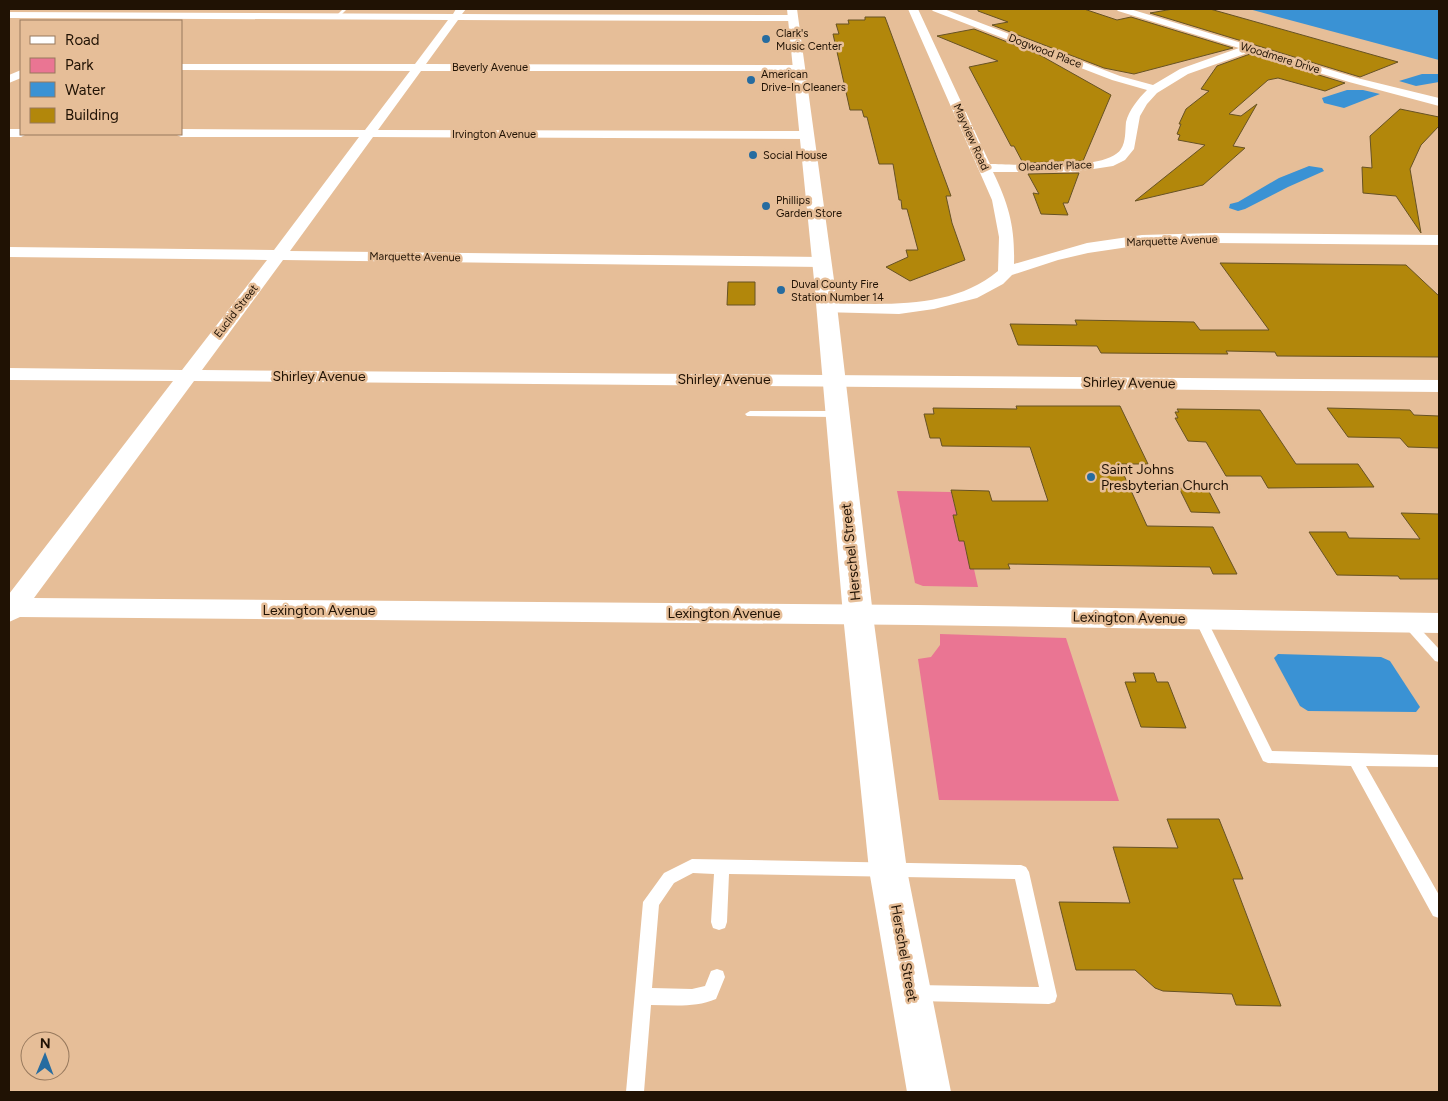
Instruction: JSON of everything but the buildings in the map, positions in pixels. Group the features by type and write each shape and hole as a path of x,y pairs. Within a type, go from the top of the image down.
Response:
{"main road":[{"name":"Herschel Street","path":"793,13 827,308 836,414 858,615 888,870 929,1092"}],"street":[{"path":"111,20 130,9"},
{"name":"Mayview Road","path":"912,9 998,200 1008,238 1006,272"},
{"name":"Dogwood Place","path":"936,9 1116,78 1155,89"},
{"name":"Woodmere Drive","path":"1121,9 1353,80 1439,102"},
{"name":"Euclid Street","path":"10,609 279,255 457,13"},
{"path":"9,16 793,13"},
{"name":"Oleander Place","path":"985,168 1085,167 1110,162 1119,158 1130,146 1134,116 1155,89 1191,68 1249,49"},
{"name":"Beverly Avenue","path":"182,67 799,68"},
{"path":"9,80 20,74"},
{"name":"Irvington Avenue","path":"182,133 807,135"},
{"name":"Marquette Avenue","path":"827,308 899,309 934,304 971,294 993,283 1006,272 1052,257 1087,248 1142,240 1224,238 1439,240"},
{"name":"Marquette Avenue","path":"9,252 821,262"},
{"name":"Shirley Avenue","path":"9,374 833,379 1439,386"},
{"name":"Lexington Avenue","path":"10,609 858,615 1439,623"}],"lane":[{"path":"337,16 345,9"},
{"path":"750,414 836,414"},
{"path":"1201,620 1268,757 1439,761"},
{"path":"1408,623 1439,657"},
{"path":"1355,760 1439,910"},
{"path":"635,1092 651,902 669,878 692,866 1021,872 1049,996 911,992"},
{"path":"720,922 722,866"},
{"path":"643,996 692,998 710,993 717,977"}],"green space":[{"path":"897,491 951,492 957,515 953,515 959,541 964,541 970,568 974,569 978,587 923,586 915,583"},
{"path":"940,634 1066,638 1119,801 939,800 918,659 931,657 940,645"}],"water":[{"path":"1249,9 1439,9 1439,60"},
{"path":"1422,74 1439,74 1439,82 1416,86 1399,81"},
{"path":"1347,90 1363,90 1380,94 1344,108 1324,103 1322,98"},
{"path":"1309,166 1322,168 1324,171 1245,209 1238,211 1229,208 1230,204 1238,202 1279,178"},
{"path":"1278,654 1381,657 1390,661 1420,707 1416,712 1308,711 1300,706 1274,658"}],"place":[{"name":"Clark's Music Center","path":"766,39"},
{"name":"American Drive-In Cleaners","path":"751,80"},
{"name":"Social House","path":"753,155"},
{"name":"Phillips Garden Store","path":"766,206"},
{"name":"Duval County Fire Station Number 14","path":"781,290"},
{"name":"Saint Johns Presbyterian Church","path":"1091,477"}]}
